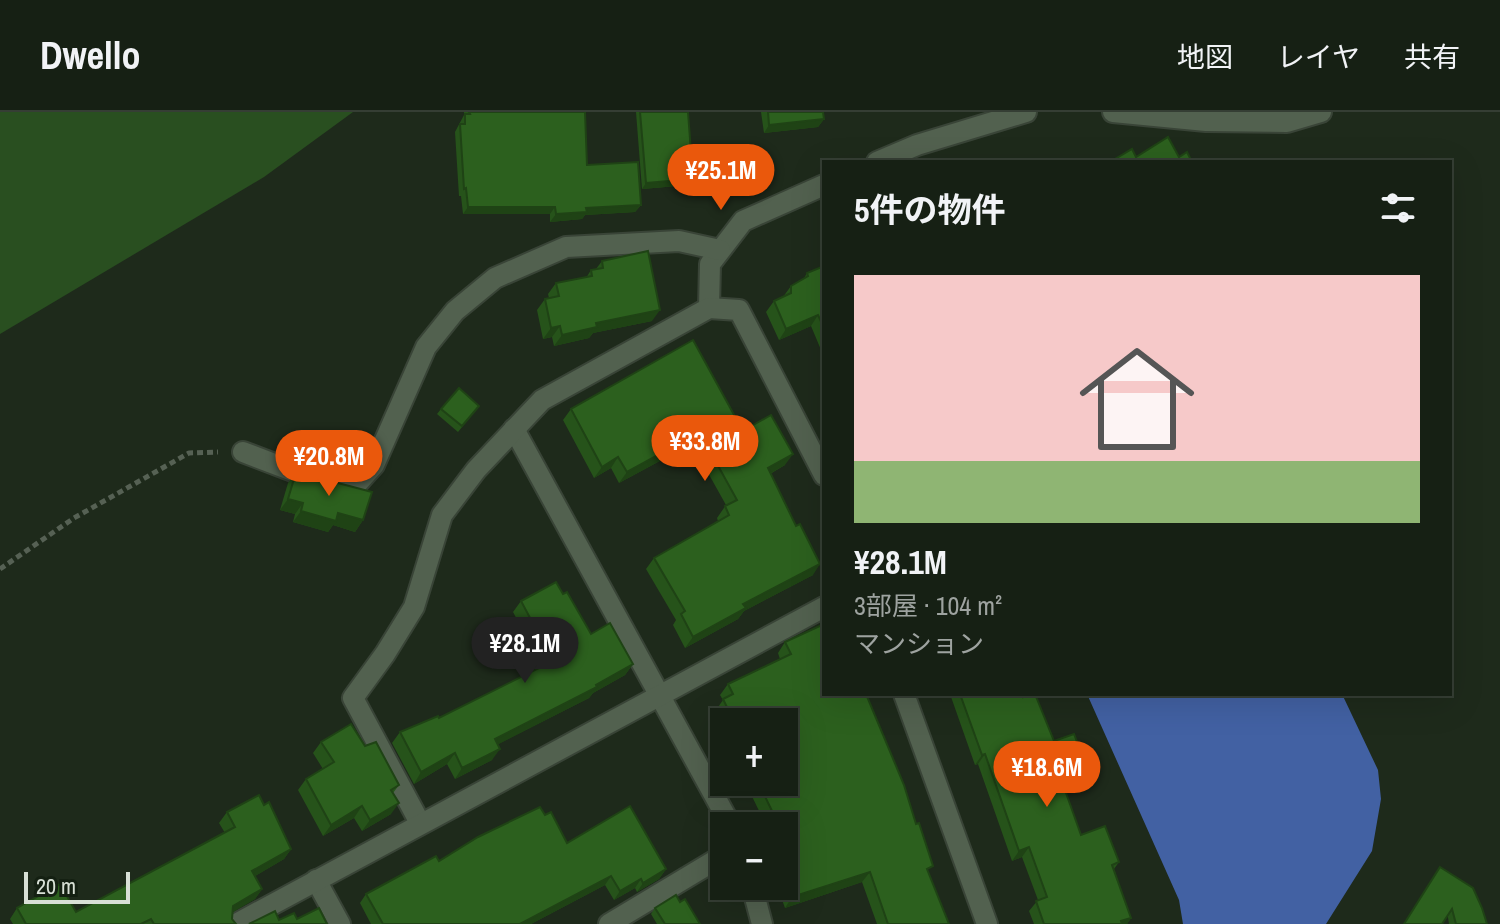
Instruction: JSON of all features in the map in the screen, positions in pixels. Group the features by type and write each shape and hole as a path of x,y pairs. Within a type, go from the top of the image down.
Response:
{"street":[{"path":"882,160 917,145 1026,112"},
{"path":"1113,112 1206,121 1287,122 1321,112"},
{"path":"709,308 710,264 743,221 822,186"},
{"path":"243,452 298,473 355,486 374,465 426,347 455,311 495,278 566,247 679,241 720,250"},
{"path":"420,823 353,698 414,607 442,515 476,470 542,400 709,308 739,310 822,471"},
{"path":"514,429 723,812"},
{"path":"236,924 822,608"},
{"path":"905,696 987,924"},
{"path":"609,924 710,863"},
{"path":"316,880 340,924"},
{"path":"756,900 762,924"}],"path":[{"path":"0,569 74,518 189,453 243,452"}],"green space":[{"path":"0,112 353,112 264,177 0,334"}],"water":[{"path":"1088,696 1343,696 1378,770 1381,799 1372,851 1326,924 1183,924 1179,900"}],"building":[{"path":"585,112 587,165 638,162 641,205 586,208 587,212 556,214 555,207 468,207 460,124 465,124 465,114"},
{"path":"640,112 688,112 693,179 646,183"},
{"path":"768,112 823,112 824,119 769,125"},
{"path":"1168,137 1179,157 1187,152 1191,160 1113,160 1132,149 1136,157"},
{"path":"648,251 660,310 596,323 597,327 562,335 560,326 551,328 545,299 559,296 556,283 592,276 591,270 603,268 602,261"},
{"path":"822,267 822,324 818,315 786,329 774,301 791,293 791,286 808,276 807,273"},
{"path":"693,340 738,422 741,420 746,429 771,415 793,454 768,468 796,526 800,524 820,564 743,604 746,608 693,637 681,614 685,611 654,558 729,515 725,506 737,500 701,435 691,441 689,438 627,472 618,457 602,467 571,409"},
{"path":"459,388 479,406 462,426 441,409"},
{"path":"296,472 372,492 363,520 338,513 336,521 301,511 303,503 288,499"},
{"path":"556,582 563,594 567,592 591,634 610,623 633,664 597,687 495,739 500,749 462,768 455,753 421,772 400,732 439,718 553,661 521,601"},
{"path":"822,625 822,696 867,696 904,785 916,824 919,823 933,866 927,869 949,924 888,924 870,872 798,895 798,812 770,812 765,796 798,796 798,708 727,708 723,699 733,694 728,684 791,654 785,642"},
{"path":"961,696 1036,696 1054,741 1074,734 1088,770 1061,779 1081,835 1105,826 1119,862 1112,865 1131,918 1121,921 1122,924 1044,924 1036,901 1047,897 1029,847 1019,851 985,754 982,755"},
{"path":"351,724 365,746 376,742 399,785 391,790 399,803 370,820 362,806 331,825 306,779 334,762 321,742"},
{"path":"259,795 264,805 269,802 291,849 252,871 262,889 233,906 232,919 236,924 154,924 151,919 141,924 26,924 17,908 60,884 76,912 235,827 227,812"},
{"path":"630,806 666,869 643,883 641,879 620,891 611,876 520,924 383,924 366,894 436,856 439,861 478,837 540,807 545,815 551,812 567,843"},
{"path":"1440,867 1473,888 1487,924 1456,924 1452,909 1442,924 1404,924"},
{"path":"676,895 680,902 685,899 700,924 665,924 655,908"},
{"path":"319,908 327,924 249,924 275,911 279,920 294,913 297,919"}]}
